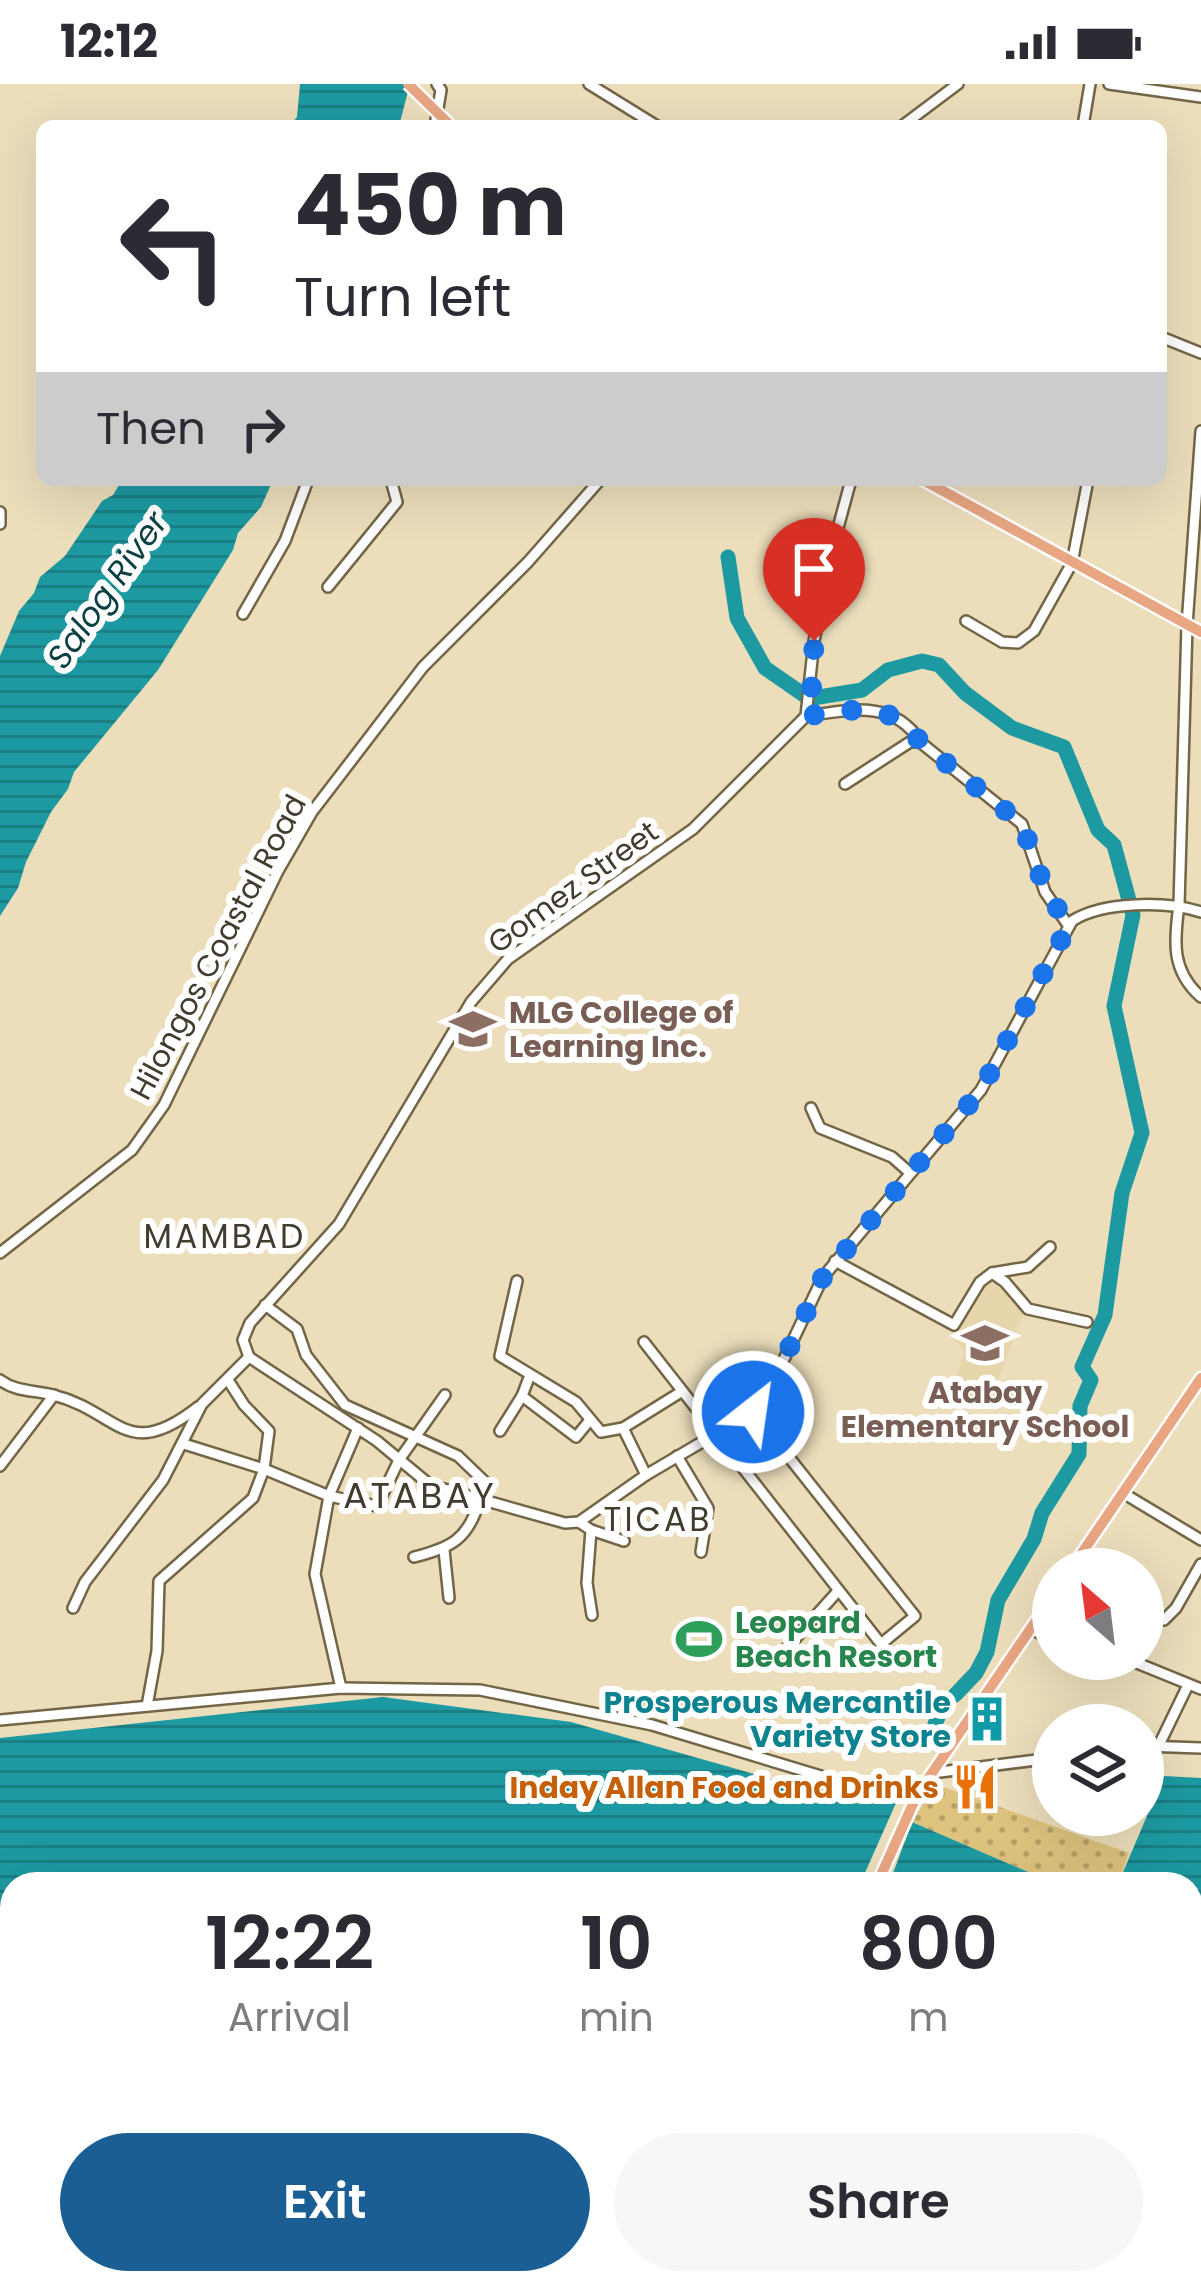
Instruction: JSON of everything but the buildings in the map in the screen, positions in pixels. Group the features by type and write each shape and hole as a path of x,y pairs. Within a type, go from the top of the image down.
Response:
{"main road":[{"path":"408,84 445,120"},
{"path":"934,486 1201,632"},
{"path":"1085,1548 1201,1378"},
{"path":"882,1872 917,1795 1031,1629"}],"street":[{"path":"436,120 441,91 437,84"},
{"path":"589,84 647,120"},
{"path":"910,120 958,84"},
{"path":"1084,120 1090,84"},
{"path":"1108,84 1201,98"},
{"path":"1167,339 1201,353"},
{"path":"1201,431 1187,625 1179,905 1173,947 1190,988 1201,998"},
{"path":"243,614 285,541 306,486"},
{"path":"328,587 398,502 393,486"},
{"name":"Hilongos Coastal Road","path":"0,1253 132,1150 164,1105 278,871 312,812 423,668 528,562 595,486"},
{"path":"849,486 814,641 806,716 851,710 883,712 910,725 920,742 1022,824 1046,892 1069,925"},
{"path":"966,621 1002,642 1018,643 1034,631 1072,563 1087,486"},
{"path":"0,512 0,524"},
{"name":"Gomez Street","path":"249,1357 243,1340 250,1322 338,1224 471,1002 508,959 693,829 806,716"},
{"path":"845,784 910,742 920,742"},
{"path":"1,1385 54,1395 138,1433 169,1427 202,1403 249,1357 358,1428 430,1485 476,1501 566,1523 580,1522 646,1475 753,1412 767,1395 823,1277 981,1090 1069,925 1083,914 1130,907 1179,905 1201,912"},
{"path":"811,1108 820,1128 892,1157 909,1172"},
{"path":"835,1261 955,1325 980,1282 992,1273 1028,1267 1050,1246"},
{"path":"992,1273 1028,1309 1087,1322"},
{"path":"517,1281 502,1359 576,1402 607,1433 681,1392"},
{"path":"266,1305 297,1329 306,1355 345,1406 458,1456 483,1477 471,1528 461,1540 444,1550 414,1557"},
{"path":"644,1342 881,1644 915,1616 753,1412"},
{"path":"500,1431 530,1375"},
{"path":"147,1706 158,1651 155,1607 159,1581 253,1498 265,1469 269,1431 244,1406 228,1380"},
{"path":"184,1444 265,1469 329,1496 377,1506 399,1460 446,1394"},
{"path":"0,1466 54,1395"},
{"path":"522,1396 576,1437 590,1420"},
{"path":"73,1608 85,1582 163,1480 202,1403"},
{"path":"340,1688 315,1574 329,1496 358,1428"},
{"path":"623,1428 646,1475"},
{"path":"677,1456 708,1508 701,1552"},
{"path":"1123,1492 1201,1540"},
{"path":"580,1522 624,1541"},
{"path":"591,1530 587,1583 592,1615"},
{"path":"444,1550 449,1598"},
{"path":"1164,1620 1201,1564"},
{"path":"785,1650 838,1591"},
{"path":"1164,1675 1201,1689"},
{"path":"1164,1734 1188,1685"},
{"path":"0,1720 340,1688 436,1687 530,1698 652,1724 864,1789 917,1795"},
{"path":"1164,1744 1201,1748"},
{"path":"932,1773 1032,1761"}],"shaded area":[{"name":"Atabay Elementary School","path":"988,1281 1004,1286 1024,1312 990,1401 950,1397 964,1352 952,1335"},
{"path":"935,1784 1032,1818 1032,1836 1081,1836 1129,1853 1122,1872 1028,1872 912,1822"}],"water":[{"path":"300,84 410,84 401,120 294,120"},
{"name":"Salog River","path":"118,486 270,486 158,670 74,772 0,916 0,656 40,577 65,556 102,501"},
{"path":"383,1697 571,1722 860,1804 896,1803 865,1872 0,1872 0,1738"},
{"path":"1164,1776 1201,1778 1201,1872 1123,1872 1138,1836 1164,1836"},
{"path":"912,1822 1028,1872 893,1872"}],"waterway":[{"path":"728,557 737,618 765,668 804,695"},
{"path":"813,698 862,690 888,670 922,661 939,665 965,693 1012,728 1064,747 1098,830 1114,845 1133,915 1114,1006 1142,1133 1122,1193 1105,1315 1082,1367 1091,1380 1080,1406 1079,1454 1042,1513 1034,1539 998,1600 987,1652 976,1673 955,1695"},
{"path":"935,1724 943,1706"}],"place":[{"name":"MLG College of Learning Inc.","path":"473,1029"},
{"name":"Atabay Elementary School","path":"985,1343"},
{"name":"Leopard Beach Resort","path":"699,1639"},
{"name":"Prosperous Mercantile Variety Store","path":"987,1719"},
{"name":"Inday Allan Food and Drinks","path":"975,1787"}],"district":[{"name":"MAMBAD","path":"225,1236"},
{"name":"ATABAY","path":"420,1495"},
{"name":"TICAB","path":"658,1519"}],"route":[{"path":"753,1412 767,1395 823,1277 981,1090 1069,925 1046,892 1022,824 920,742 910,725 883,712 851,710 806,716 814,641"}]}
